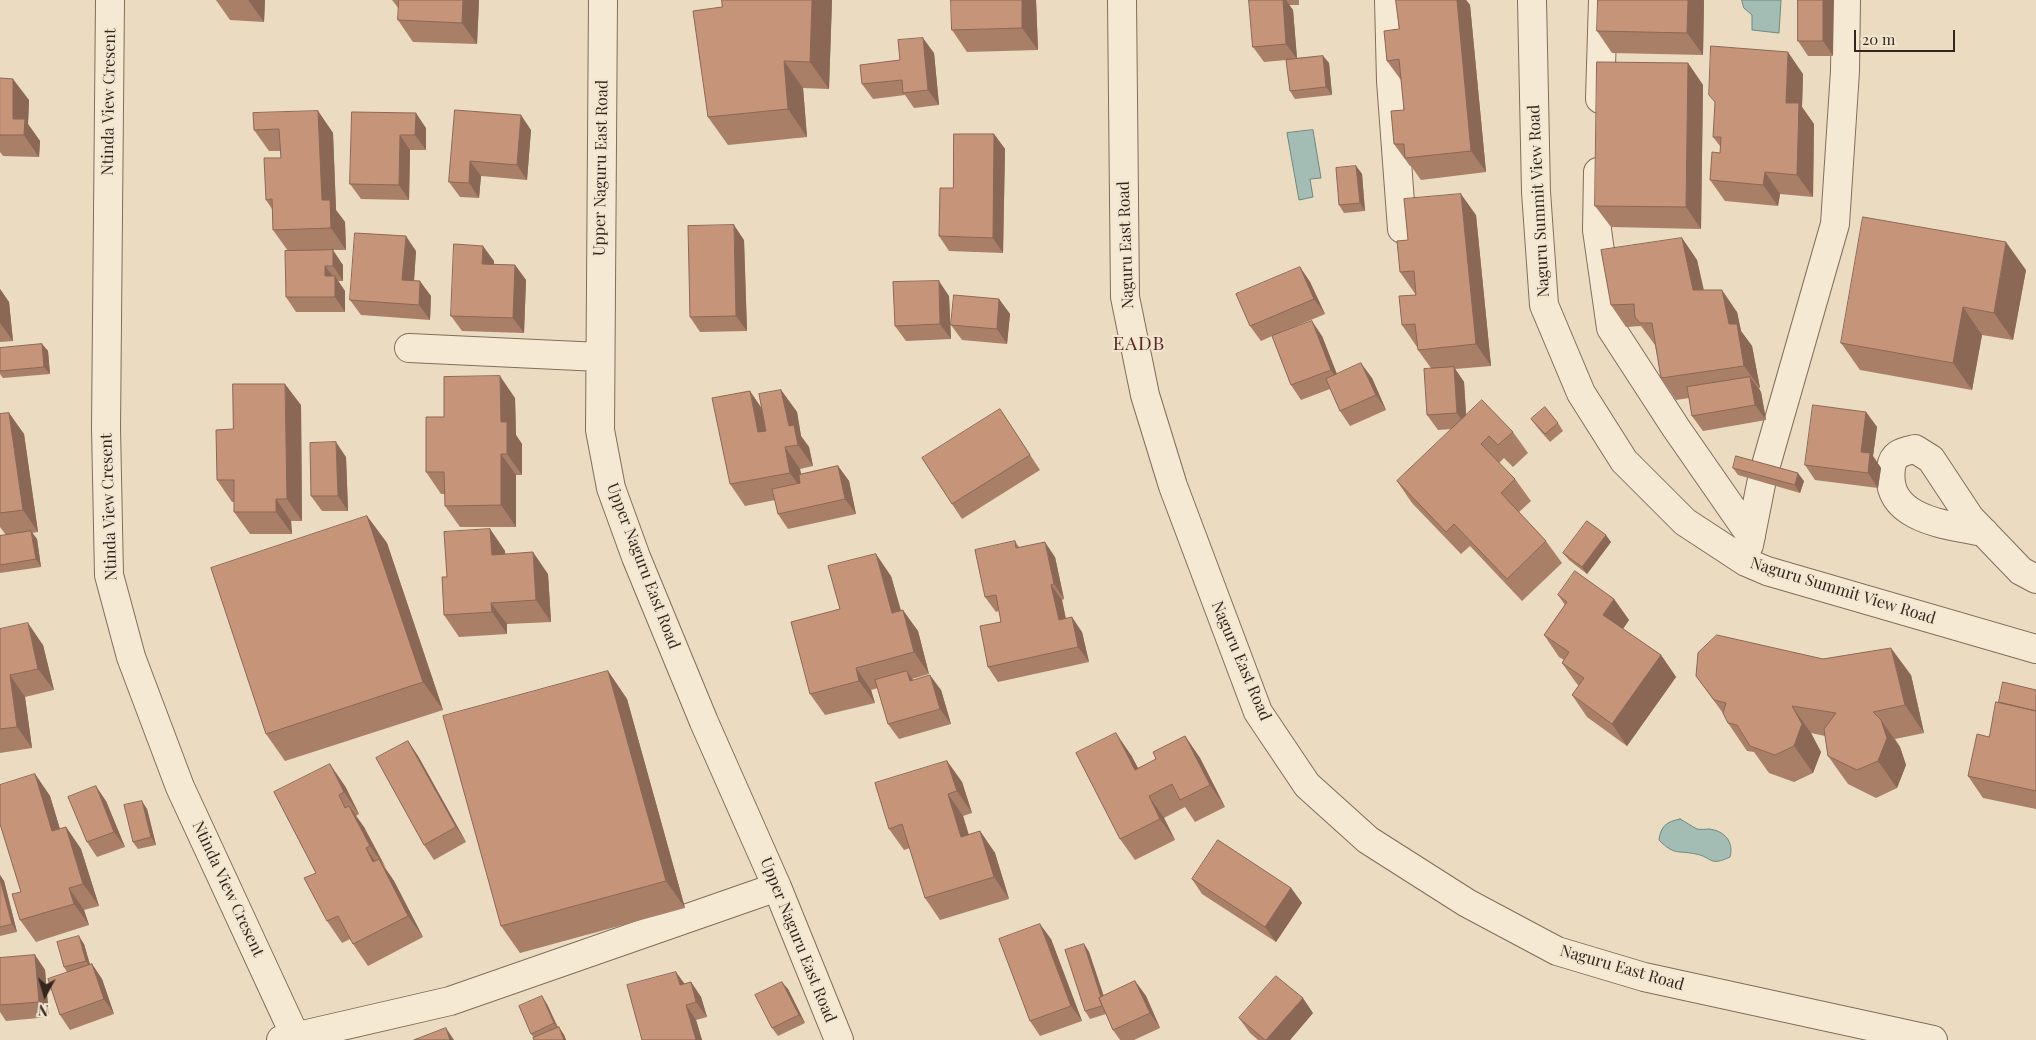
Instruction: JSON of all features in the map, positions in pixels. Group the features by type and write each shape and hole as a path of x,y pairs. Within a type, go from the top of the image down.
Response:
{"street":[{"name":"Ntinda View Cresent","path":"110,0 106,428 109,575 131,657 180,787 291,1039"},
{"name":"Upper Naguru East Road","path":"603,0 600,430 611,488 636,557 704,722 777,886 837,1039"},
{"name":"Naguru East Road","path":"1122,0 1125,297 1144,395 1173,486 1258,712 1307,785 1368,840 1467,902 1557,951 1644,977 1933,1040"},
{"path":"1389,0 1391,81 1402,229"},
{"name":"Naguru Summit View Road","path":"1532,0 1536,192 1544,305 1581,394 1624,461 1685,522 1749,549 1766,570 2036,649"},
{"path":"1600,120 1603,0"},
{"path":"1749,549 1762,479 1835,224 1845,71 1846,0"},
{"path":"1599,150 1597,230 1611,328 1676,428 1749,549"},
{"path":"409,348 600,357"},
{"path":"1984,532 2021,571 2036,579"},
{"path":"291,1039 450,1001 777,886"}],"water":[{"path":"1742,0 1781,0 1779,33 1752,30 1752,15 1744,8"},
{"path":"1313,130 1321,178 1310,179 1313,197 1299,200 1287,133"},
{"path":"1680,819 1697,829 1715,830 1724,835 1731,847 1730,857 1714,861 1701,855 1676,851 1664,845 1659,840 1661,831 1668,823"}],"building":[{"path":"399,0 463,0 462,23 398,20"},
{"path":"722,0 812,0 810,62 784,61 788,109 708,117 693,11 722,7"},
{"path":"951,0 1022,0 1022,28 952,30"},
{"path":"1249,0 1283,0 1286,44 1253,47"},
{"path":"1396,0 1457,0 1471,151 1405,158 1404,144 1394,144 1391,111 1404,110 1399,59 1387,61 1384,31 1399,29"},
{"path":"1598,0 1688,0 1687,33 1597,31"},
{"path":"1798,0 1823,0 1823,41 1798,41"},
{"path":"923,38 928,90 903,93 902,80 862,84 860,65 900,60 898,40"},
{"path":"1711,46 1788,52 1786,103 1799,103 1797,175 1765,172 1763,185 1710,180 1712,152 1720,153 1721,137 1713,137 1715,102 1709,95"},
{"path":"1323,56 1326,87 1290,91 1286,60"},
{"path":"1597,62 1688,63 1686,207 1595,206"},
{"path":"0,78 13,79 13,119 25,119 24,135 0,135"},
{"path":"455,110 521,115 517,165 470,161 469,183 449,182"},
{"path":"318,111 322,200 330,200 331,228 273,230 272,199 266,200 264,158 281,158 279,129 254,130 253,113"},
{"path":"352,112 416,113 415,135 400,135 399,185 350,184"},
{"path":"954,134 994,134 993,238 939,236 940,188 953,188"},
{"path":"1356,166 1360,203 1339,205 1336,168"},
{"path":"1461,194 1476,344 1418,350 1415,324 1402,325 1399,296 1416,295 1414,271 1400,272 1397,241 1408,240 1404,199"},
{"path":"1863,217 2006,242 1994,313 1963,307 1953,363 1841,343"},
{"path":"734,225 736,316 690,317 688,226"},
{"path":"355,233 406,236 402,280 420,281 419,305 350,300"},
{"path":"1682,238 1693,290 1722,290 1729,324 1737,324 1744,366 1661,378 1652,323 1640,323 1635,317 1634,304 1611,305 1601,250"},
{"path":"454,244 483,246 482,264 515,265 513,318 451,316"},
{"path":"333,250 333,266 325,266 325,276 335,276 335,297 286,297 285,251"},
{"path":"1300,267 1314,299 1250,326 1236,294"},
{"path":"939,281 940,324 895,326 893,282"},
{"path":"954,295 999,299 997,329 951,325"},
{"path":"1312,321 1331,370 1291,385 1272,336"},
{"path":"42,344 44,367 0,371 0,348"},
{"path":"1361,363 1376,395 1340,411 1326,379"},
{"path":"1454,367 1457,413 1427,415 1424,369"},
{"path":"500,376 501,422 507,422 507,454 501,454 501,505 445,506 444,472 426,472 426,417 444,417 444,377"},
{"path":"1750,377 1755,405 1692,416 1687,387"},
{"path":"233,384 285,384 287,499 276,499 276,512 234,512 234,480 217,480 216,430 233,429"},
{"path":"781,390 789,426 794,425 798,445 785,447 790,473 730,484 712,398 750,391 758,432 766,431 759,394"},
{"path":"1482,400 1513,432 1498,445 1489,436 1481,444 1515,479 1501,493 1546,541 1507,579 1454,524 1446,532 1397,481"},
{"path":"1813,405 1866,412 1861,452 1870,453 1868,473 1805,465"},
{"path":"1545,407 1558,423 1545,434 1531,419"},
{"path":"1000,409 1030,455 952,504 922,458"},
{"path":"9,413 23,510 0,513 0,414"},
{"path":"336,442 338,496 311,496 310,443"},
{"path":"1736,456 1798,473 1795,485 1733,468"},
{"path":"838,466 845,499 778,514 772,489 800,483 799,475"},
{"path":"367,516 423,682 266,734 211,568"},
{"path":"1587,521 1606,535 1582,567 1563,553"},
{"path":"490,529 492,555 533,552 536,600 491,603 492,612 444,615 442,577 447,577 444,532"},
{"path":"31,531 36,559 0,565 0,536"},
{"path":"1015,541 1016,548 1045,542 1054,584 1051,585 1059,620 1072,617 1078,647 988,667 980,626 1001,622 996,595 985,597 975,550"},
{"path":"876,554 892,613 903,610 914,652 856,668 859,681 810,694 791,622 840,609 828,566"},
{"path":"1575,571 1614,599 1603,615 1661,655 1612,724 1572,695 1584,678 1562,663 1569,652 1544,635 1567,602 1558,595"},
{"path":"28,623 38,669 10,675 17,727 0,729 0,629"},
{"path":"1717,635 1823,659 1891,648 1905,705 1873,712 1881,720 1887,738 1878,761 1857,770 1828,756 1824,729 1836,713 1792,706 1802,724 1794,746 1775,755 1750,746 1737,725 1728,723 1723,713 1726,703 1714,700 1696,676 1698,653"},
{"path":"608,671 666,881 501,926 443,716"},
{"path":"907,671 910,681 930,675 940,709 888,724 875,680"},
{"path":"2003,682 2036,690 2036,711 1999,702"},
{"path":"1996,702 2036,711 2036,791 1968,776 1977,734 1989,737"},
{"path":"1116,733 1135,770 1156,759 1153,752 1185,736 1210,785 1180,800 1172,784 1149,796 1160,819 1120,839 1076,753"},
{"path":"408,741 456,827 424,845 376,758"},
{"path":"947,761 957,791 948,794 961,837 980,831 994,877 925,898 902,824 889,829 875,783"},
{"path":"330,764 344,792 339,795 345,808 349,806 370,846 366,848 373,862 379,859 408,916 353,944 338,916 327,921 304,878 316,873 274,792"},
{"path":"35,774 52,831 66,827 83,884 69,888 74,904 20,920 12,894 21,892 0,824 0,785"},
{"path":"96,786 114,832 87,842 68,797"},
{"path":"142,801 151,837 133,842 124,805"},
{"path":"1218,840 1291,888 1265,927 1192,879"},
{"path":"0,879 12,924 0,927"},
{"path":"1040,924 1071,1006 1030,1021 999,939"},
{"path":"79,936 86,961 64,967 57,942"},
{"path":"1084,944 1101,997 1099,998 1102,1006 1085,1011 1065,950"},
{"path":"35,955 39,1002 0,1005 0,958"},
{"path":"92,964 104,999 60,1015 48,979"},
{"path":"676,972 680,985 691,982 696,1002 686,1005 696,1040 642,1040 627,985"},
{"path":"1276,976 1303,998 1265,1040 1239,1018"},
{"path":"1135,981 1150,1013 1113,1030 1099,998"},
{"path":"782,982 799,1015 772,1028 755,995"},
{"path":"542,996 554,1023 531,1034 519,1006"},
{"path":"559,1027 564,1040 534,1040 533,1038"},
{"path":"446,1028 450,1040 414,1040"}],"district":[{"name":"EADB","path":"1139,344"}]}
